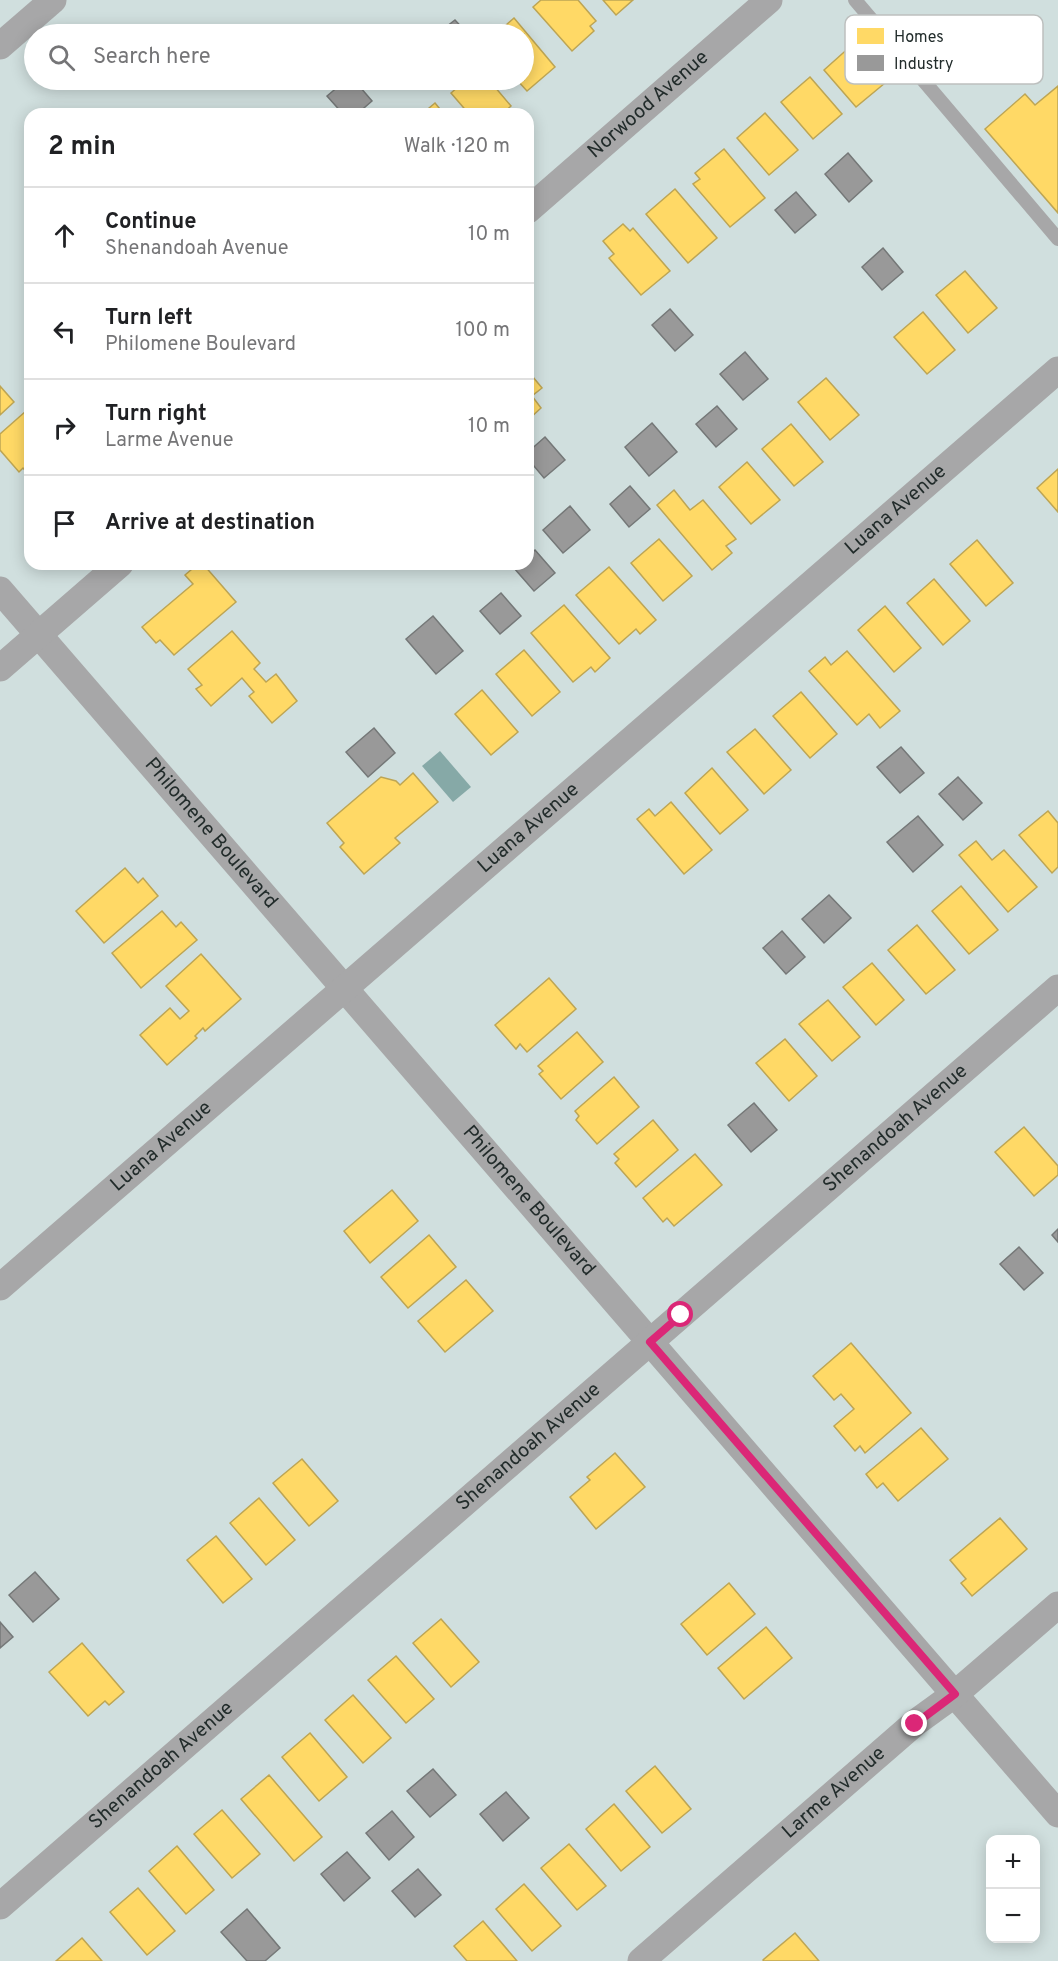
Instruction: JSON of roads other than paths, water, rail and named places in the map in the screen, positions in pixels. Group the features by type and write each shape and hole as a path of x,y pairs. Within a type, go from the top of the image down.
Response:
{"street":[{"path":"25,24 53,0"},
{"name":"Norwood Avenue","path":"534,205 769,0"},
{"path":"0,46 24,25"},
{"name":"Luana Avenue","path":"0,1287 1058,370"},
{"path":"0,668 113,570"},
{"name":"Philomene Boulevard","path":"0,590 1058,1814"},
{"name":"Shenandoah Avenue","path":"0,1905 1058,988"},
{"name":"Larme Avenue","path":"641,1961 915,1724 955,1694 1058,1605"}],"lane":[{"path":"855,0 868,15"},
{"path":"926,84 1058,239"}],"water":[{"path":"440,751 471,787 453,802 422,766"}]}
